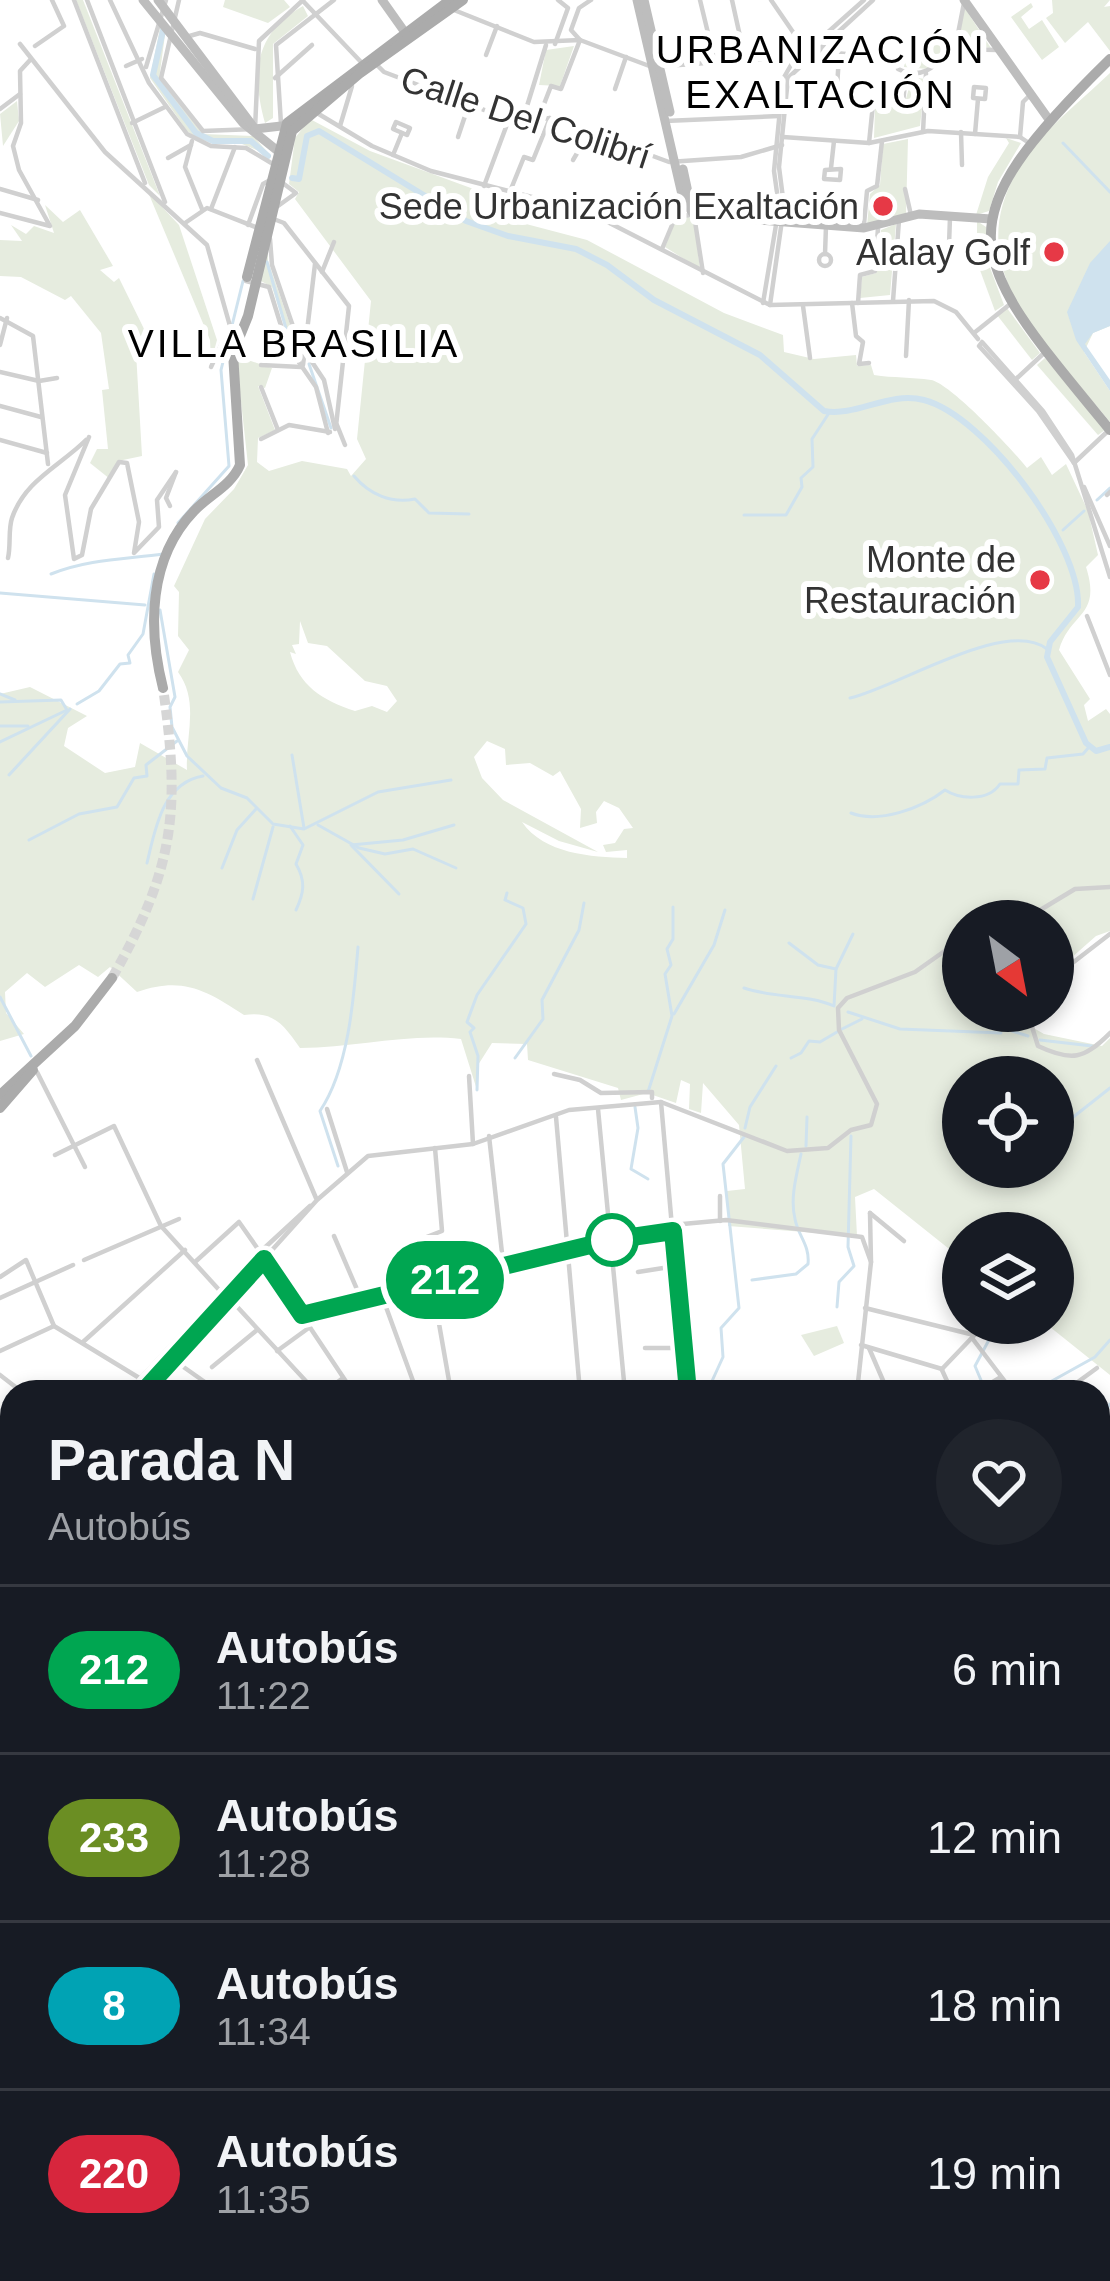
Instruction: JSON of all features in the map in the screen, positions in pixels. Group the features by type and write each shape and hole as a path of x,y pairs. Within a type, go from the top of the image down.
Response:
{"main road":[{"path":"259,229 273,214 287,125 404,32 463,0"},
{"path":"287,125 312,111 368,62 449,4"},
{"path":"1050,121 1110,59"},
{"path":"1110,69 1024,140 991,219 995,271 1009,304 1110,430"},
{"path":"163,688 150,639 153,604 180,530 240,465 232,364 259,229 277,180"},
{"path":"0,1108 112,978"},
{"path":"0,1095 34,1067"}],"street":[{"path":"34,46 64,26 52,0"},
{"path":"74,0 148,188"},
{"path":"87,0 166,205"},
{"path":"110,0 143,58 145,72 192,142"},
{"path":"142,0 186,37 280,161"},
{"path":"126,66 143,58 179,0"},
{"path":"255,129 257,49 267,28 303,0"},
{"name":"Calle Del Colibrí","path":"303,0 384,72 509,119 550,118 678,163"},
{"path":"165,16 161,78 196,125 212,134 287,125 275,78 277,41 334,0"},
{"path":"382,0 404,32"},
{"path":"555,44 568,10 558,0"},
{"path":"591,0 579,8 571,30 580,40 656,67 746,60 797,63"},
{"path":"641,0 694,215 703,273"},
{"path":"709,0 700,3 715,62"},
{"path":"732,0 746,60"},
{"path":"771,0 810,52 897,59 898,69 906,74 926,73 955,46 959,7 964,1 1050,121"},
{"path":"766,304 780,222 780,140 788,78 797,63 869,1"},
{"path":"449,4 546,45 580,40"},
{"path":"165,16 242,123 255,129"},
{"path":"486,56 496,26"},
{"path":"186,37 200,33 257,49"},
{"path":"535,85 561,88 580,40"},
{"path":"911,40 998,49"},
{"path":"20,44 105,152 185,223 211,253 238,325 211,367"},
{"path":"275,78 312,45"},
{"path":"522,122 546,45"},
{"path":"837,88 839,55"},
{"path":"615,89 626,57"},
{"path":"0,214 49,228 19,170 14,146 21,123 20,71 31,59"},
{"path":"923,132 926,73"},
{"path":"869,142 873,104 903,103 906,74"},
{"path":"340,126 352,93 349,82"},
{"path":"539,116 549,90"},
{"path":"0,109 20,94"},
{"path":"678,163 741,157 780,140 869,142 923,132 1024,140 1023,102 1030,95"},
{"path":"975,134 978,99"},
{"path":"458,137 469,104"},
{"path":"132,123 166,106"},
{"path":"312,111 393,154 611,222 766,304 943,303 976,336 1009,304"},
{"path":"669,121 782,116"},
{"path":"511,189 524,158 533,160 550,118"},
{"path":"484,186 509,119"},
{"path":"393,154 402,133"},
{"path":"573,160 589,133"},
{"path":"961,133 962,165"},
{"path":"831,168 833,141"},
{"path":"864,228 867,191 878,186 882,141"},
{"path":"167,158 192,142 235,146 280,161"},
{"path":"192,142 185,167 206,209 259,229 306,352 324,380 333,429"},
{"path":"185,223 206,209 235,146"},
{"path":"662,249 682,199 678,163"},
{"path":"0,189 38,200"},
{"path":"893,301 905,189"},
{"path":"611,222 623,198"},
{"path":"682,199 694,215"},
{"path":"273,214 349,305 333,429"},
{"path":"676,216 864,228 950,217 991,219"},
{"path":"949,245 950,217"},
{"path":"903,222 910,233"},
{"path":"825,254 826,226"},
{"path":"869,363 859,364 863,342 856,336 855,303 860,275 875,271 878,228"},
{"path":"322,272 334,242"},
{"path":"302,367 315,264"},
{"path":"250,282 269,286 287,345 316,387 344,445"},
{"path":"906,356 909,300"},
{"path":"803,306 810,358"},
{"path":"0,345 3,318 33,336 48,464"},
{"path":"1014,381 979,346 982,342 1014,381 1074,463 1110,577"},
{"path":"1014,381 1046,352"},
{"path":"261,364 291,371 302,367"},
{"path":"0,372 39,381 57,379"},
{"path":"260,387 278,430"},
{"path":"0,406 43,417"},
{"path":"261,439 295,424 333,429"},
{"path":"1074,463 1110,430"},
{"path":"8,558 11,520 48,464 89,436 65,495 74,559 82,555 92,509 118,462 127,463 139,522 134,553 159,527 157,500 176,472 166,498 170,506"},
{"path":"0,440 47,453"},
{"path":"1083,486 1094,498 1110,546"},
{"path":"1087,616 1110,675"},
{"path":"1057,900 1075,889 1110,887"},
{"path":"1074,962 1110,934"},
{"path":"150,1380 315,1202 347,1172 380,1152 472,1144 556,1114 652,1100 787,1151 836,1145 851,1130 871,1125 876,1097 839,1030 838,1008 847,998 915,972 942,953"},
{"path":"1034,1032 1039,1046 1066,1059 1088,1054 1110,1033"},
{"path":"257,1060 315,1202"},
{"path":"34,1067 85,1167"},
{"path":"554,1074 580,1080 601,1093 652,1092 652,1100"},
{"path":"469,1076 472,1144"},
{"path":"661,1102 687,1380"},
{"path":"598,1108 624,1380"},
{"path":"326,1109 347,1172"},
{"path":"556,1114 579,1380"},
{"path":"55,1155 114,1126 161,1226 305,1380"},
{"path":"489,1136 503,1266"},
{"path":"435,1148 442,1231 424,1238 449,1380"},
{"path":"720,1196 720,1221"},
{"path":"858,1380 871,1262 870,1213 904,1241"},
{"path":"84,1260 179,1219"},
{"path":"302,1315 611,1240 720,1221 862,1237 871,1262"},
{"path":"196,1262 239,1222 341,1380"},
{"path":"334,1236 362,1301"},
{"path":"83,1342 185,1250"},
{"path":"0,1277 26,1260 54,1326 137,1380"},
{"path":"0,1298 73,1265"},
{"path":"638,1273 676,1266"},
{"path":"382,1296 413,1380"},
{"path":"866,1308 942,1328"},
{"path":"0,1351 54,1326"},
{"path":"277,1351 310,1327"},
{"path":"212,1367 257,1330"},
{"path":"942,1369 965,1344"},
{"path":"978,1344 1003,1380"},
{"path":"861,1345 942,1369"},
{"path":"645,1348 684,1348"},
{"path":"869,1348 883,1380"},
{"path":"170,1356 203,1380"},
{"path":"1080,1380 1096,1368"},
{"path":"942,1369 947,1380"},
{"path":"996,1380 1001,1377"}],"shaded area":[{"path":"76,0 83,0 160,196 149,185"},
{"path":"225,0 284,0 290,7 268,23 223,7"},
{"path":"1052,0 1110,0 1104,7 1110,6 1110,51 1088,22 1065,43 1046,18 1053,13"},
{"path":"1031,3 1033,7 1021,17 1029,29 1042,20 1059,47 1042,60 1011,17"},
{"path":"303,6 308,16 273,44 273,118 265,123 258,87 261,56 275,28"},
{"path":"964,7 991,48 957,45"},
{"path":"160,28 165,35 159,79 203,134 253,136 271,156 242,144 200,140 187,131 150,78"},
{"path":"907,42 948,48 928,69 904,67"},
{"path":"574,46 560,86 539,85 546,50"},
{"path":"1110,73 1110,326 1093,333 1084,352 1110,391 1110,422 1055,357 1012,292 1000,258 999,223 1010,185 1036,144"},
{"path":"912,77 925,79 920,126 874,138 875,108 904,106"},
{"path":"17,101 19,121 3,146 0,114"},
{"path":"310,119 370,151 479,191 477,211 587,240 724,313 783,335 784,352 814,359 856,355 857,366 871,365 874,375 940,384 996,433 1027,468 1041,457 1052,475 1066,464 1088,511 1098,555 1086,567 1087,605 1059,650 1090,699 1084,705 1088,721 1106,709 1110,714 1110,931 1096,936 1074,955 1074,900 942,900 942,1032 1041,1032 1102,1046 1110,1038 1110,1375 1071,1344 1074,1212 942,1212 942,1243 874,1189 855,1197 857,1236 728,1226 727,1191 745,1189 739,1125 703,1083 701,1113 689,1109 690,1084 681,1080 676,1103 647,1093 621,1100 618,1088 528,1060 527,1044 492,1043 478,1065 477,1090 461,1039 300,1048 277,1021 244,1015 193,988 167,985 137,992 110,967 98,977 79,965 45,987 27,973 5,992 6,1013 24,1034 0,1041 0,694 30,687 87,716 68,728 64,746 105,773 135,767 140,743 187,770 190,707 178,672 189,650 178,636 179,592 174,586 205,519 234,489 248,465 236,356 272,368 265,388 258,386 275,430 258,438 257,462 269,471 302,461 347,469 351,476 366,459 357,439 371,301 295,199 299,192 289,184 295,138","holes":["300,621 308,643 327,646 365,681 387,686 397,701 387,712 372,706 355,711 322,696 299,674 290,652 296,654 292,645 299,644","487,741 505,749 506,765 530,763 553,776 560,771 581,809 580,828 597,823 596,812 604,801 619,808 633,828 624,829 615,843 603,845 606,852 627,850 627,858 584,855 555,847 531,833 522,822 559,841 598,852 503,800 482,778 474,757"]},
{"path":"1006,138 1021,143 998,182 989,211 976,215 988,177 1009,143"},
{"path":"908,139 906,214 867,226 870,194 880,185 883,144"},
{"path":"148,192 179,225 217,340 211,362 210,340"},
{"path":"45,205 63,222 80,210 113,266 100,270 114,282 119,278 147,335 146,342 136,343 142,456 123,460 110,479 90,463 97,449 108,449 102,390 109,389 101,333 71,296 65,300 21,277 0,276 0,240 22,241 11,225 26,234 34,226 54,233"},
{"path":"684,215 694,220 700,269 665,247 676,219"},
{"path":"977,221 986,227 989,265 1004,305 995,311 977,262"},
{"path":"896,224 890,295 860,298 862,277 876,273 881,230"},
{"path":"268,243 268,261 302,359 290,344 272,287 259,280"},
{"path":"1007,308 1040,353 1032,360 997,315"},
{"path":"1045,358 1105,430 1098,435 1037,365"},
{"path":"837,1326 844,1343 814,1356 801,1335"}],"water":[{"path":"1110,241 1110,326 1093,333 1085,344 1110,380 1110,391 1076,340 1067,312 1090,263"}],"waterway":[{"path":"164,26 153,75 196,133 213,141 251,141 268,156"},
{"path":"292,178 299,179 307,136 319,131 466,221 508,236 576,249 607,265 654,300 760,355 824,411 911,398 948,411 1000,456 1047,518 1064,550 1078,607 1050,642 1047,657 1086,743 1096,751 1110,747"},
{"path":"1063,143 1110,192"},
{"path":"267,262 289,339 301,355"},
{"path":"178,523 229,466 221,370 243,281"},
{"path":"309,364 331,428"},
{"path":"744,515 786,515 802,487 801,478 813,467 812,439 829,413"},
{"path":"354,476 381,496 415,499 429,513 469,514"},
{"path":"1097,500 1110,488"},
{"path":"1063,530 1084,511"},
{"path":"51,574 93,562 163,554"},
{"path":"77,704 99,691 120,664 130,663 128,655 143,634 154,574"},
{"path":"0,593 145,605"},
{"path":"160,610 175,697 170,707 172,727 187,756 221,788 247,798 273,824 304,829 378,792 451,780"},
{"path":"850,698 979,648 1029,641 1047,649"},
{"path":"0,694 15,700"},
{"path":"0,702 61,700 67,710 0,742"},
{"path":"9,775 70,709"},
{"path":"0,726 28,726"},
{"path":"29,840 79,814 117,807 134,778 147,776 146,765 177,741"},
{"path":"851,813 874,817 900,812 945,790 965,797 981,796 1000,784 1018,784 1019,770 1045,769 1047,758 1083,754 1089,747"},
{"path":"292,755 304,828"},
{"path":"147,863 169,798 189,780 203,776"},
{"path":"222,868 237,830 256,809"},
{"path":"318,825 359,848 385,854 413,849 456,868"},
{"path":"399,894 351,845 403,840 454,825"},
{"path":"290,826 303,845 296,864 303,887 296,910"},
{"path":"253,899 273,827"},
{"path":"477,1090 478,1056 470,1032 474,1028 467,1022 477,995 526,924 523,908 505,900 507,893"},
{"path":"515,1058 543,1019 542,1000 579,930 584,903"},
{"path":"648,1092 672,1016 665,974 671,965 667,949 673,939 673,907"},
{"path":"674,1014 714,945 725,910"},
{"path":"836,969 853,934"},
{"path":"744,988 834,1006 836,969 818,965 789,943"},
{"path":"338,1166 320,1111 344,1053 358,947"},
{"path":"0,997 31,1056"},
{"path":"848,1012 900,1029 1001,1033"},
{"path":"842,1029 862,1019"},
{"path":"791,1058 809,1041 820,1042 837,1032"},
{"path":"1015,1032 1028,1036"},
{"path":"1040,1040 1092,1046"},
{"path":"745,1128 750,1107 776,1066"},
{"path":"1074,1116 1110,1088"},
{"path":"635,1107 638,1128 631,1169 648,1179"},
{"path":"806,1146 807,1117"},
{"path":"837,1307 839,1282 854,1266 848,1247 851,1136"},
{"path":"712,1380 723,1357 721,1328 739,1308 723,1164 744,1137"},
{"path":"752,1280 796,1274 808,1264 794,1211 801,1154"},
{"path":"1054,1380 1095,1357 1110,1340"},
{"path":"981,1380 975,1366 987,1344"}],"tunnel":[{"path":"112,978 149,904 168,838 171,770 163,688"}],"bus line":[{"name":"212","path":"154,1380 264,1259 302,1315 611,1240 673,1231 687,1380"}],"place":[{"name":"Sede Urbanización Exaltación","path":"883,206"},
{"name":"Alalay Golf","path":"1054,252"},
{"name":"Monte de Restauración","path":"1040,580"}],"district":[{"name":"URBANIZACIÓN EXALTACIÓN","path":"821,72"},
{"name":"VILLA BRASILIA","path":"294,343"}]}
